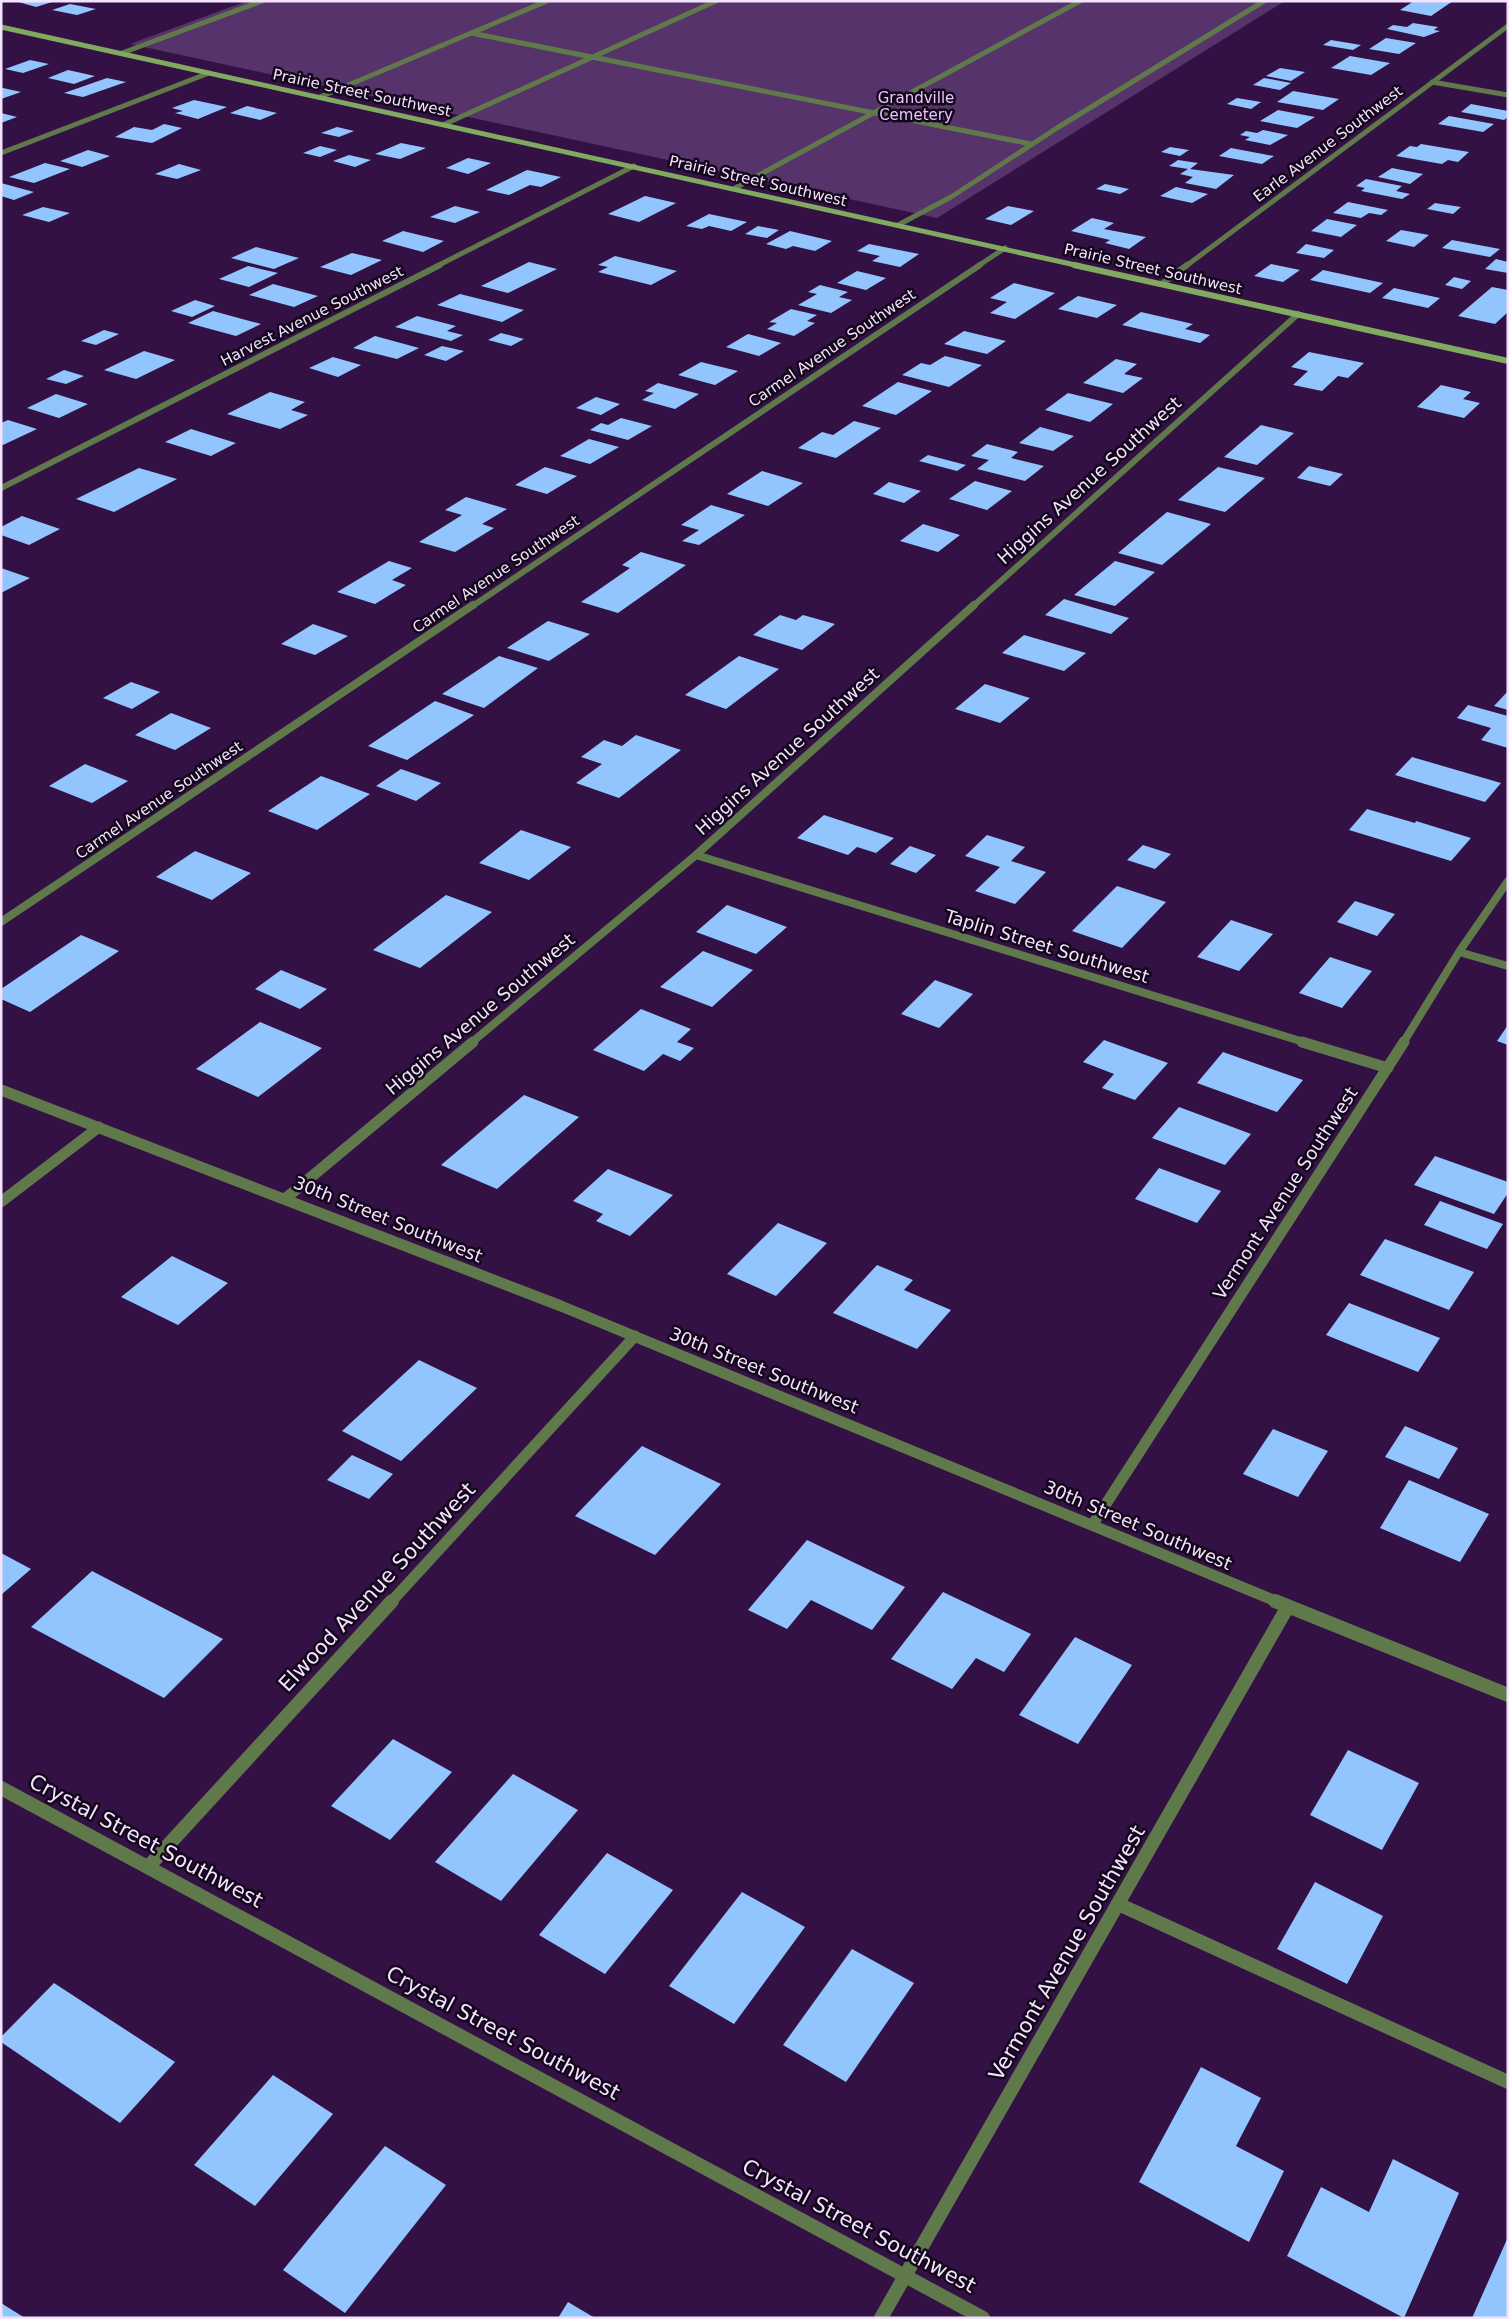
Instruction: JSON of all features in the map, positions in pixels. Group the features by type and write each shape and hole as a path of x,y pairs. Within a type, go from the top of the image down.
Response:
{"street":[{"path":"122,53 262,1"},
{"path":"320,97 547,1"},
{"path":"445,124 716,1"},
{"path":"735,188 1080,1"},
{"path":"898,224 950,196 1264,1"},
{"name":"Earle Avenue Southwest","path":"1163,284 1508,26"},
{"name":"Prairie Street Southwest","path":"1,27 898,224 1508,361"},
{"path":"471,33 1031,144"},
{"path":"1,153 208,73"},
{"path":"1432,82 1508,95"},
{"name":"Harvest Avenue Southwest","path":"1,488 634,166"},
{"name":"Carmel Avenue Southwest","path":"1,922 1005,248"},
{"name":"Higgins Avenue Southwest","path":"286,1198 696,855 1298,314"},
{"name":"Taplin Street Southwest","path":"696,855 1388,1068"},
{"name":"Vermont Avenue Southwest","path":"1093,1524 1388,1068 1459,952 1508,881"},
{"path":"1459,952 1508,966"},
{"name":"30th Street Southwest","path":"1,1090 286,1198 635,1336 1093,1524 1287,1608 1508,1695"},
{"path":"1,1202 99,1127"},
{"name":"Elwood Avenue Southwest","path":"149,1866 635,1336"},
{"name":"Vermont Avenue Southwest","path":"881,2318 1287,1608"},
{"name":"Crystal Street Southwest","path":"1,1788 149,1866 983,2318"},
{"path":"1118,1904 1508,2082"}],"green space":[{"name":"Grandville Cemetery","path":"247,1 1285,1 937,218 130,44"}],"building":[{"path":"15,1 52,1 52,2 36,7"},
{"path":"1414,1 1453,1 1431,16 1400,10"},
{"path":"70,4 96,9 77,15 52,10"},
{"path":"1413,23 1438,27 1434,30 1440,31 1424,37 1387,29 1393,25 1407,27"},
{"path":"1386,38 1416,43 1399,54 1369,49"},
{"path":"1331,40 1361,45 1353,50 1323,45"},
{"path":"1350,56 1390,63 1371,75 1331,68"},
{"path":"30,60 49,64 23,73 5,69"},
{"path":"1280,68 1305,72 1291,81 1266,76"},
{"path":"68,70 95,76 74,84 48,78"},
{"path":"107,78 126,82 83,97 64,93"},
{"path":"1264,78 1291,83 1280,90 1253,85"},
{"path":"1,88 3,88 21,92 1,99"},
{"path":"1293,91 1339,99 1323,110 1277,102"},
{"path":"1237,98 1261,102 1251,109 1227,104"},
{"path":"194,100 227,107 198,119 175,113 183,111 172,108"},
{"path":"1471,104 1508,111 1508,117 1504,120 1461,112"},
{"path":"247,106 277,113 260,120 230,113"},
{"path":"1278,110 1315,117 1297,128 1260,121"},
{"path":"1,113 17,117 1,123"},
{"path":"1449,116 1494,124 1483,132 1438,124"},
{"path":"164,124 182,128 152,143 115,137 134,127 152,130"},
{"path":"337,127 354,131 339,137 321,133"},
{"path":"1263,130 1288,135 1270,145 1245,140 1250,137 1240,135 1246,131 1257,133"},
{"path":"401,143 426,148 400,159 375,154"},
{"path":"1421,144 1469,152 1458,162 1448,160 1442,164 1396,156 1410,146 1417,147"},
{"path":"320,146 337,150 320,157 303,153"},
{"path":"1170,147 1189,150 1180,156 1161,152"},
{"path":"1231,148 1274,156 1262,164 1219,156"},
{"path":"88,150 110,156 82,167 60,161"},
{"path":"349,155 371,160 355,167 333,161"},
{"path":"468,158 491,163 468,174 446,168"},
{"path":"1178,160 1198,163 1190,169 1234,175 1216,189 1185,183 1193,177 1180,174 1188,169 1169,166"},
{"path":"45,163 70,169 34,183 9,177"},
{"path":"179,164 201,170 177,179 155,174"},
{"path":"1392,168 1423,174 1410,184 1378,177"},
{"path":"527,170 561,177 541,187 530,185 509,195 486,190"},
{"path":"1366,179 1402,186 1396,191 1410,194 1402,199 1361,191 1365,188 1356,186"},
{"path":"1,183 34,192 14,200 1,196"},
{"path":"1105,184 1129,189 1120,194 1096,189"},
{"path":"1176,187 1208,194 1192,203 1160,196"},
{"path":"645,196 676,203 639,222 608,214"},
{"path":"1348,202 1388,210 1381,215 1369,213 1361,218 1333,213"},
{"path":"1435,203 1461,207 1453,214 1427,209"},
{"path":"455,206 480,212 455,223 430,217"},
{"path":"1008,206 1034,211 1011,225 985,219"},
{"path":"43,207 70,213 49,222 22,215"},
{"path":"709,214 747,222 731,231 709,226 702,229 686,226"},
{"path":"1092,218 1114,223 1104,229 1146,237 1129,249 1105,243 1110,240 1071,231"},
{"path":"1327,219 1357,225 1341,237 1311,231"},
{"path":"758,226 779,230 767,238 745,234"},
{"path":"1401,230 1429,235 1414,247 1386,241"},
{"path":"403,231 444,241 423,252 382,241"},
{"path":"790,231 832,241 815,251 793,246 786,249 766,244"},
{"path":"1452,240 1500,249 1490,257 1442,248"},
{"path":"869,244 919,254 900,267 872,261 880,256 857,251"},
{"path":"1306,244 1334,250 1324,258 1296,253"},
{"path":"256,247 299,258 274,269 231,258"},
{"path":"352,253 382,260 351,275 320,267"},
{"path":"615,256 677,271 651,285 598,272 608,267 598,265"},
{"path":"1496,259 1508,262 1508,273 1485,269"},
{"path":"529,262 557,269 508,293 481,286"},
{"path":"1271,264 1300,270 1283,282 1254,276"},
{"path":"248,266 278,273 249,287 219,279"},
{"path":"1323,270 1383,283 1370,293 1310,280"},
{"path":"857,271 886,278 866,290 837,283"},
{"path":"1454,277 1471,281 1462,289 1445,285"},
{"path":"1014,283 1055,293 1015,319 990,313 1007,302 990,298"},
{"path":"273,284 318,296 294,307 249,295"},
{"path":"820,285 848,292 839,297 852,300 831,313 798,305 817,294 808,292"},
{"path":"1492,287 1508,290 1508,312 1495,324 1458,316"},
{"path":"1394,288 1440,298 1428,308 1382,298"},
{"path":"460,294 524,310 502,322 437,305"},
{"path":"1078,296 1117,305 1097,318 1058,309"},
{"path":"195,300 215,306 192,317 171,311"},
{"path":"791,309 817,315 807,321 815,323 794,336 767,329 777,323 769,322"},
{"path":"213,311 261,324 236,336 188,323"},
{"path":"1141,312 1193,324 1185,329 1210,335 1200,343 1122,325"},
{"path":"417,316 456,326 447,331 463,335 451,341 395,327"},
{"path":"104,330 119,334 96,345 81,341"},
{"path":"964,331 1006,341 987,354 944,344"},
{"path":"501,333 524,339 511,346 488,340"},
{"path":"748,334 781,343 759,356 726,347"},
{"path":"375,336 419,348 397,359 353,348"},
{"path":"442,346 464,351 446,361 424,355"},
{"path":"144,351 175,360 136,379 104,370"},
{"path":"1309,352 1364,363 1348,378 1338,376 1322,391 1293,385 1308,371 1291,367"},
{"path":"945,356 982,365 949,387 902,375 921,363 930,365"},
{"path":"333,357 361,365 338,377 309,368"},
{"path":"1116,359 1137,364 1124,374 1143,378 1123,393 1083,383"},
{"path":"701,362 738,371 715,385 678,375"},
{"path":"64,370 84,376 66,384 46,379"},
{"path":"898,382 932,391 896,415 862,406"},
{"path":"658,383 699,394 675,409 642,400 654,393 645,391"},
{"path":"1441,385 1471,392 1463,399 1480,403 1464,418 1417,407"},
{"path":"270,392 305,402 291,410 308,415 280,429 227,414"},
{"path":"1068,393 1113,404 1090,422 1045,410"},
{"path":"56,394 88,404 59,418 27,408"},
{"path":"596,397 620,404 601,415 576,408"},
{"path":"621,418 652,426 628,440 590,430 601,423 608,425"},
{"path":"8,420 37,429 3,445 1,444 1,423"},
{"path":"854,421 881,428 836,458 798,448 822,432 833,435"},
{"path":"1261,425 1294,433 1257,465 1224,457"},
{"path":"1040,427 1074,436 1053,451 1019,443"},
{"path":"191,429 236,443 211,456 165,442"},
{"path":"589,439 619,447 590,464 560,456"},
{"path":"987,444 1018,452 1011,458 1044,466 1025,481 977,469 989,460 971,456"},
{"path":"928,455 966,465 957,471 919,461"},
{"path":"1309,466 1343,474 1330,486 1297,478"},
{"path":"545,467 577,476 547,494 515,485"},
{"path":"1218,467 1265,478 1225,512 1178,500"},
{"path":"139,468 177,479 114,512 76,499"},
{"path":"762,471 803,483 768,506 727,494"},
{"path":"975,481 1012,491 987,510 949,499"},
{"path":"889,482 921,491 904,503 873,494"},
{"path":"466,497 507,509 482,524 494,528 455,552 419,542 462,515 445,510"},
{"path":"711,505 745,515 699,545 682,541 699,530 681,525"},
{"path":"1167,512 1211,524 1162,565 1118,553"},
{"path":"22,516 60,529 29,545 1,535 1,527"},
{"path":"923,524 960,535 938,552 900,541"},
{"path":"641,552 686,565 618,613 581,602 630,568 622,565"},
{"path":"389,561 412,568 392,580 406,585 375,604 337,592"},
{"path":"1115,561 1155,572 1115,606 1074,595"},
{"path":"1,568 30,578 1,593"},
{"path":"1064,599 1129,618 1111,634 1045,615"},
{"path":"780,615 796,620 803,615 835,624 802,650 753,635"},
{"path":"548,621 590,634 549,661 507,648"},
{"path":"313,624 348,636 315,655 281,644"},
{"path":"1024,635 1086,653 1064,671 1002,653"},
{"path":"499,656 538,668 484,708 442,694"},
{"path":"739,656 779,669 726,709 685,695"},
{"path":"131,682 160,692 132,709 103,698"},
{"path":"985,684 1030,698 1000,723 955,709"},
{"path":"1508,691 1508,710 1494,706"},
{"path":"435,701 474,715 407,760 368,746"},
{"path":"1468,705 1508,716 1508,748 1481,740 1491,728 1457,718"},
{"path":"171,713 211,728 175,750 135,735"},
{"path":"636,735 681,750 619,798 576,783 602,764 581,757 604,740 622,746"},
{"path":"1412,757 1501,783 1485,802 1395,775"},
{"path":"85,764 128,781 92,803 49,786"},
{"path":"401,769 441,783 416,801 376,786"},
{"path":"321,776 370,794 317,830 268,811"},
{"path":"1367,809 1415,823 1416,821 1471,838 1451,861 1349,830"},
{"path":"824,815 894,838 876,853 857,847 848,855 797,838"},
{"path":"521,830 571,847 529,880 479,863"},
{"path":"987,835 1025,847 1011,861 1046,872 1015,904 975,891 1000,867 965,856"},
{"path":"1143,845 1171,854 1155,869 1127,860"},
{"path":"910,846 936,855 916,873 890,864"},
{"path":"195,851 251,873 212,900 156,877"},
{"path":"1117,886 1166,902 1122,948 1072,931"},
{"path":"446,895 492,912 420,968 373,950"},
{"path":"1355,901 1395,914 1377,936 1337,922"},
{"path":"727,905 787,927 756,954 696,932"},
{"path":"1231,920 1273,934 1239,971 1197,957"},
{"path":"81,935 119,951 30,1012 1,999 1,989"},
{"path":"703,951 753,970 712,1007 660,987"},
{"path":"1330,957 1372,971 1342,1008 1299,993"},
{"path":"281,970 327,989 300,1009 255,989"},
{"path":"935,980 973,994 939,1028 901,1014"},
{"path":"641,1009 691,1029 677,1042 694,1048 680,1061 663,1054 644,1071 593,1050"},
{"path":"260,1022 322,1048 258,1097 196,1069"},
{"path":"1508,1025 1508,1045 1497,1041"},
{"path":"1104,1040 1168,1063 1135,1100 1102,1088 1114,1074 1083,1062"},
{"path":"1223,1052 1303,1080 1277,1112 1197,1083"},
{"path":"524,1095 579,1117 497,1189 441,1165"},
{"path":"1179,1107 1251,1134 1225,1165 1152,1138"},
{"path":"1435,1156 1508,1182 1508,1193 1494,1214 1414,1185"},
{"path":"1159,1168 1221,1191 1197,1223 1135,1199"},
{"path":"608,1169 673,1195 630,1236 596,1221 603,1214 573,1201"},
{"path":"1440,1201 1503,1224 1487,1249 1424,1225"},
{"path":"778,1223 827,1243 776,1296 727,1274"},
{"path":"1385,1239 1474,1272 1449,1310 1360,1275"},
{"path":"172,1256 228,1283 178,1325 121,1297"},
{"path":"877,1265 913,1280 904,1290 951,1310 917,1349 833,1313"},
{"path":"1349,1303 1440,1338 1418,1372 1326,1335"},
{"path":"419,1360 477,1388 401,1461 342,1431"},
{"path":"1405,1426 1458,1448 1439,1479 1385,1457"},
{"path":"1273,1429 1328,1451 1298,1497 1243,1474"},
{"path":"642,1446 721,1484 655,1555 575,1516"},
{"path":"352,1455 393,1474 369,1499 327,1480"},
{"path":"1409,1480 1489,1514 1460,1562 1380,1528"},
{"path":"807,1540 905,1587 872,1630 811,1600 787,1629 748,1610"},
{"path":"1,1553 31,1569 1,1595"},
{"path":"92,1571 223,1639 164,1698 31,1627"},
{"path":"943,1592 1031,1634 1004,1672 976,1658 952,1689 891,1659"},
{"path":"1075,1637 1132,1665 1078,1744 1019,1715"},
{"path":"393,1739 452,1772 390,1840 331,1806"},
{"path":"1348,1750 1419,1783 1382,1850 1310,1815"},
{"path":"513,1774 578,1810 501,1901 435,1862"},
{"path":"607,1853 673,1890 605,1974 539,1935"},
{"path":"1315,1882 1383,1916 1347,1984 1277,1949"},
{"path":"742,1892 805,1927 734,2024 669,1986"},
{"path":"852,1949 914,1983 846,2082 783,2045"},
{"path":"54,1983 175,2062 120,2123 1,2042 1,2037"},
{"path":"1201,2067 1261,2098 1236,2146 1284,2171 1249,2242 1139,2182"},
{"path":"273,2075 333,2114 255,2206 194,2165"},
{"path":"385,2146 446,2185 345,2313 283,2270"},
{"path":"1393,2159 1459,2193 1404,2318 1287,2256 1321,2187 1369,2212"},
{"path":"1508,2237 1508,2318 1472,2318"},
{"path":"568,2302 595,2318 558,2318"},
{"path":"1,2303 25,2318 1,2318"}]}
